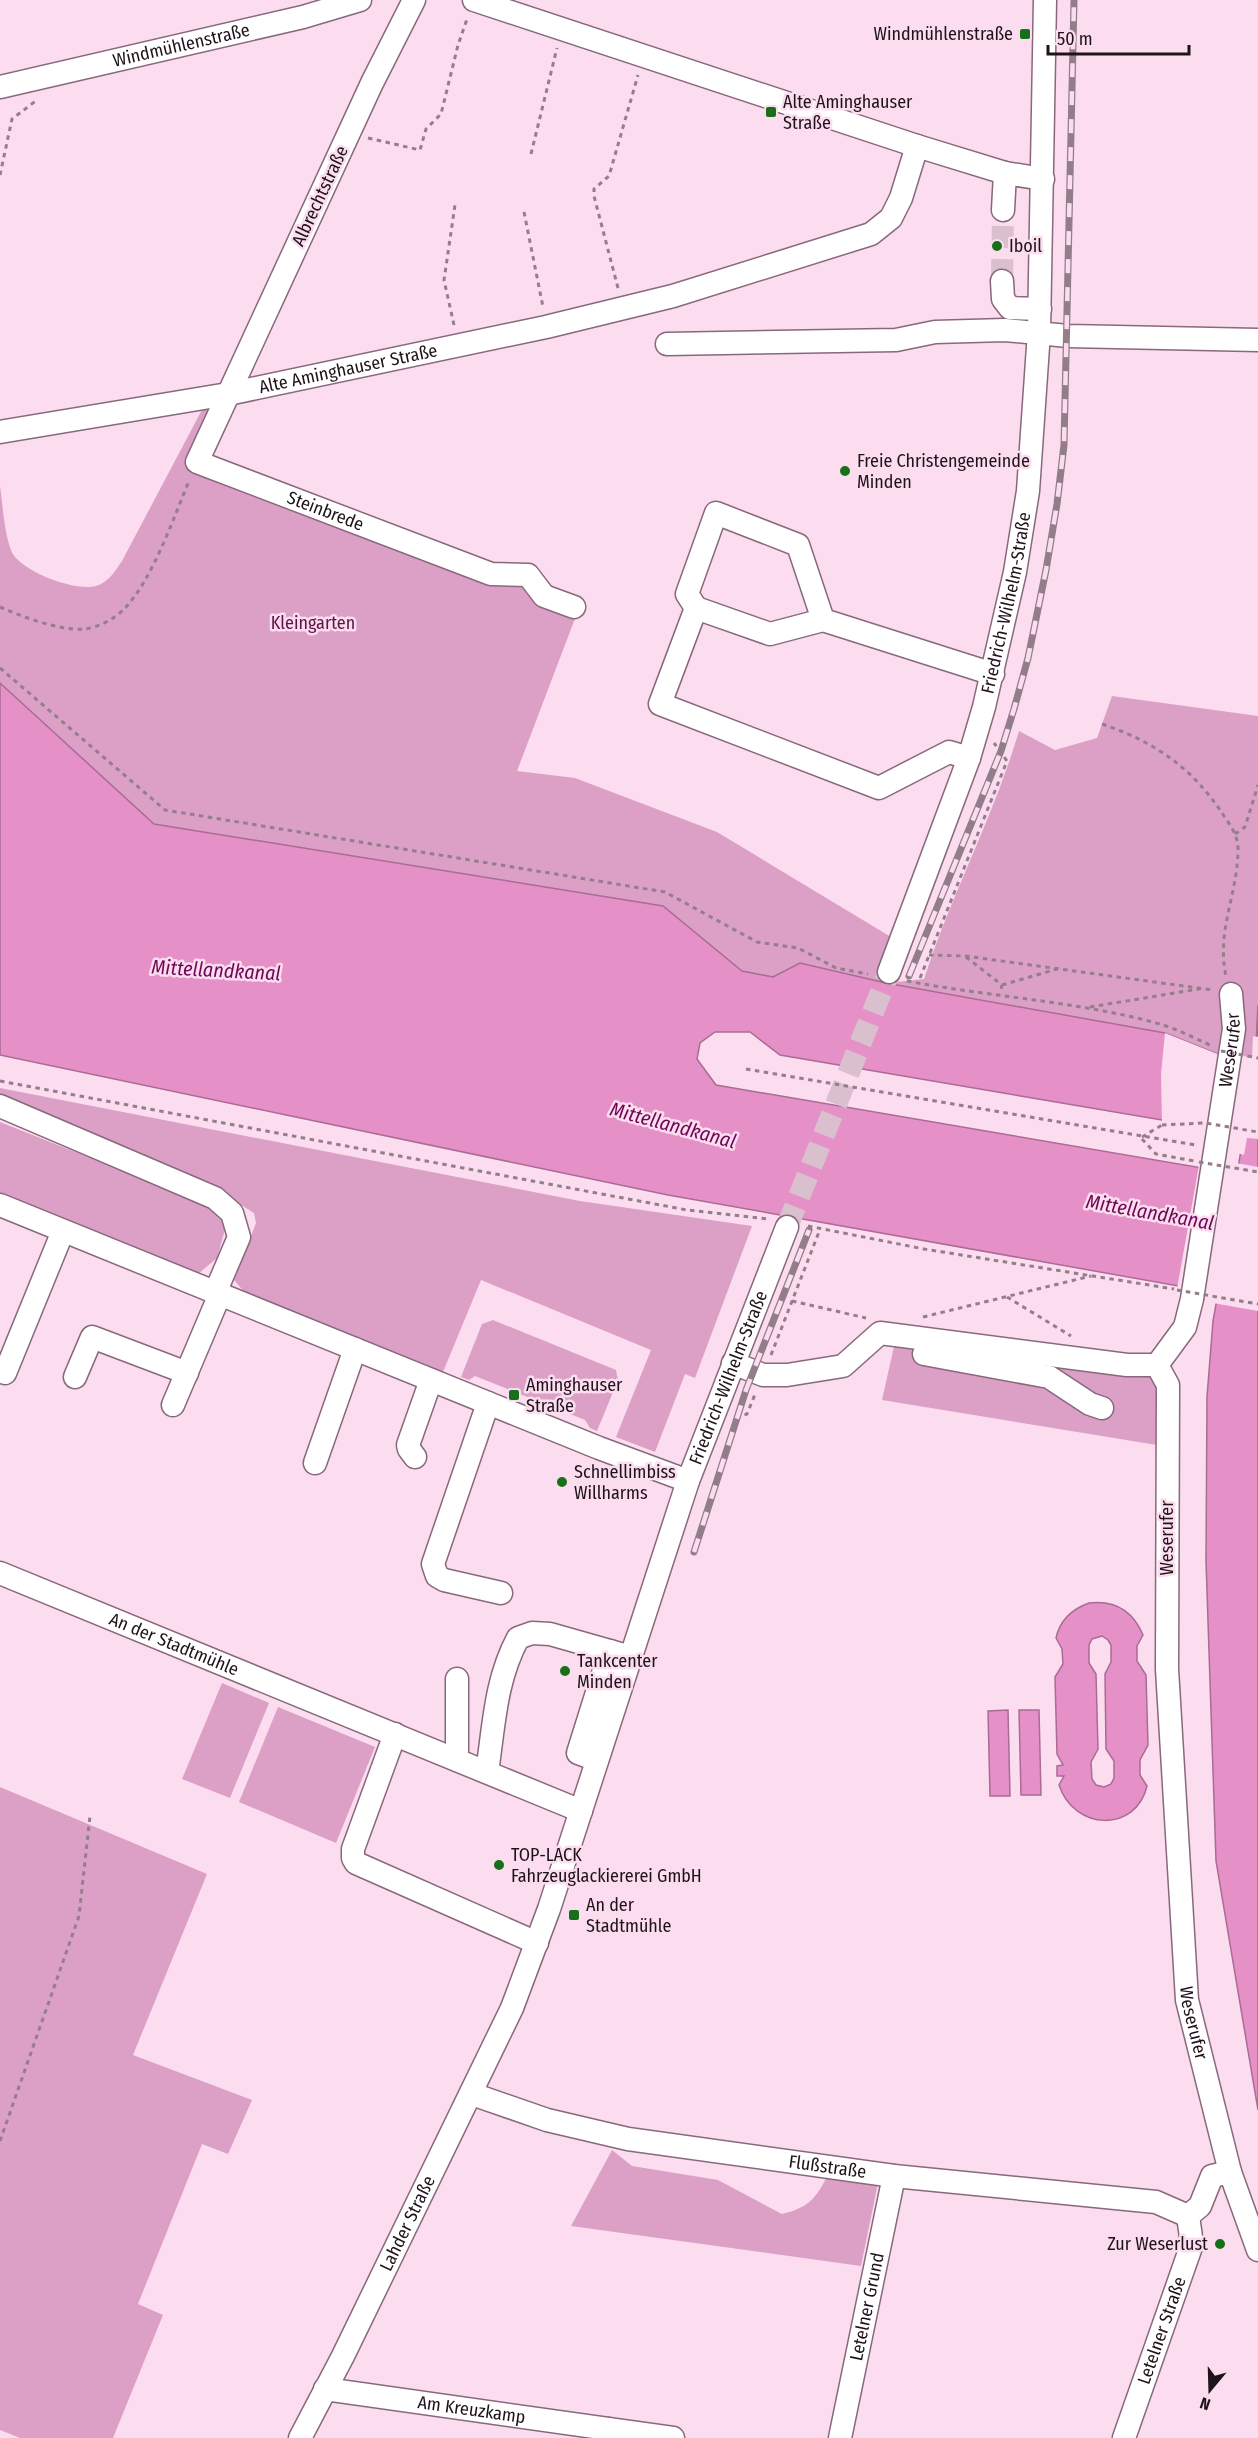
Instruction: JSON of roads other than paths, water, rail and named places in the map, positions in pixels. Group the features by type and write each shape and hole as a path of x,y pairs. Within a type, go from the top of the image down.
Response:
{"street":[{"name":"Windmühlenstraße","path":"0,87 292,20 360,0"},
{"name":"Albrechtstraße","path":"228,394 350,130 414,0"},
{"name":"Friedrich-Wilhelm-Straße","path":"886,976 969,758 993,674 1015,572 1028,491 1039,332 1045,0"},
{"path":"472,6 561,28 917,146 1005,172 1043,179"},
{"name":"Alte Aminghauser Straße","path":"0,432 228,394 546,327 673,296 871,234 891,218 901,198 917,146"},
{"path":"1003,210 1005,172"},
{"path":"1002,280 1003,299 1010,308 1040,309"},
{"path":"668,344 896,340 935,332 1005,330 1068,336 1258,340"},
{"name":"Steinbrede","path":"228,394 197,462 491,574 528,575 544,596 574,607"},
{"path":"823,620 798,545 716,513 687,594 696,608 770,634 823,620 993,674"},
{"path":"696,608 660,704 879,788 949,752 969,758"},
{"name":"Weserufer","path":"1231,994 1234,1029 1207,1155 1190,1309 1185,1327 1157,1365 1168,1385 1167,1669 1187,2000 1230,2172 1258,2250"},
{"path":"0,1106 215,1198 232,1213 239,1237 173,1405"},
{"path":"0,1205 488,1403 688,1481"},
{"name":"Friedrich-Wilhelm-Straße","path":"512,2008 537,1944 597,1760 620,1654 788,1224"},
{"path":"0,1371 5,1373 63,1231"},
{"path":"733,1363 763,1375 787,1375 843,1366 880,1333 1127,1365 1157,1365"},
{"path":"75,1377 92,1337 187,1373"},
{"path":"866,1345 935,1355 1049,1377 1090,1404 1102,1407"},
{"path":"315,1463 355,1349"},
{"path":"415,1457 408,1445 431,1380"},
{"path":"488,1403 433,1564 437,1576 444,1580 501,1593"},
{"name":"An der Stadtmühle","path":"0,1574 581,1811"},
{"path":"487,1772 496,1698 502,1674 518,1638 532,1633 550,1634 620,1654"},
{"path":"457,1679 457,1760"},
{"path":"395,1734 353,1849 353,1858 356,1863 537,1944"},
{"name":"Lahder Straße","path":"300,2438 472,2094 512,2008"},
{"name":"Flußstraße","path":"472,2094 547,2120 628,2139 894,2176 1156,2202 1188,2216"},
{"path":"1188,2216 1200,2206 1212,2176 1230,2172"},
{"name":"Letelner Grund","path":"840,2438 894,2176"},
{"name":"Letelner Straße","path":"1124,2438 1192,2244 1188,2216"},
{"name":"Am Kreuzkamp","path":"325,2389 608,2433 673,2438"}],"water":[{"name":"Mittellandkanal","path":"0,683 154,824 663,906 742,971 773,977 800,963 886,983 1165,1033 1220,1055 1255,1061 1258,1005 1258,2110 1216,1861 1206,1561 1207,1397 1213,1321 1218,1293 668,1195 0,1055","holes":["715,1032 750,1032 780,1055 1162,1120 1203,1118 1245,1126 1237,1174 716,1085 697,1059 700,1043"]},
{"path":"1107,1603 1115,1605 1134,1619 1143,1635 1137,1646 1137,1661 1146,1675 1148,1745 1140,1760 1140,1775 1147,1786 1141,1801 1131,1812 1118,1818 1104,1820 1091,1818 1078,1811 1067,1800 1059,1785 1064,1776 1057,1776 1057,1766 1063,1765 1057,1754 1055,1677 1063,1664 1062,1649 1056,1638 1064,1621 1083,1605","holes":["1102,1636 1111,1645 1111,1662 1105,1674 1106,1749 1114,1761 1114,1778 1111,1784 1104,1787 1096,1785 1092,1779 1091,1762 1098,1749 1096,1674 1089,1663 1089,1645 1092,1639"]},
{"path":"1008,1710 1010,1796 990,1796 988,1711"},
{"path":"1019,1710 1039,1710 1041,1795 1021,1795"}],"tunnel":[{"path":"1002,281 1003,210"},
{"path":"787,1227 889,972"}],"railway":[{"path":"909,976 1001,751 1028,658 1046,570 1064,445 1074,0"},
{"path":"694,1552 746,1390 809,1230"}],"place":[{"name":"Windmühlenstraße","path":"1025,34"},
{"name":"Alte Aminghauser Straße","path":"771,112"},
{"name":"Iboil","path":"997,246"},
{"name":"Freie Christengemeinde Minden","path":"845,471"},
{"name":"Aminghauser Straße","path":"514,1395"},
{"name":"Schnellimbiss Willharms","path":"562,1482"},
{"name":"Tankcenter Minden","path":"565,1671"},
{"name":"TOP-LACK Fahrzeuglackiererei GmbH","path":"499,1865"},
{"name":"An der Stadtmühle","path":"574,1915"},
{"name":"Zur Weserlust","path":"1220,2244"}],"park label":[{"name":"Kleingarten","path":"313,623"}]}
